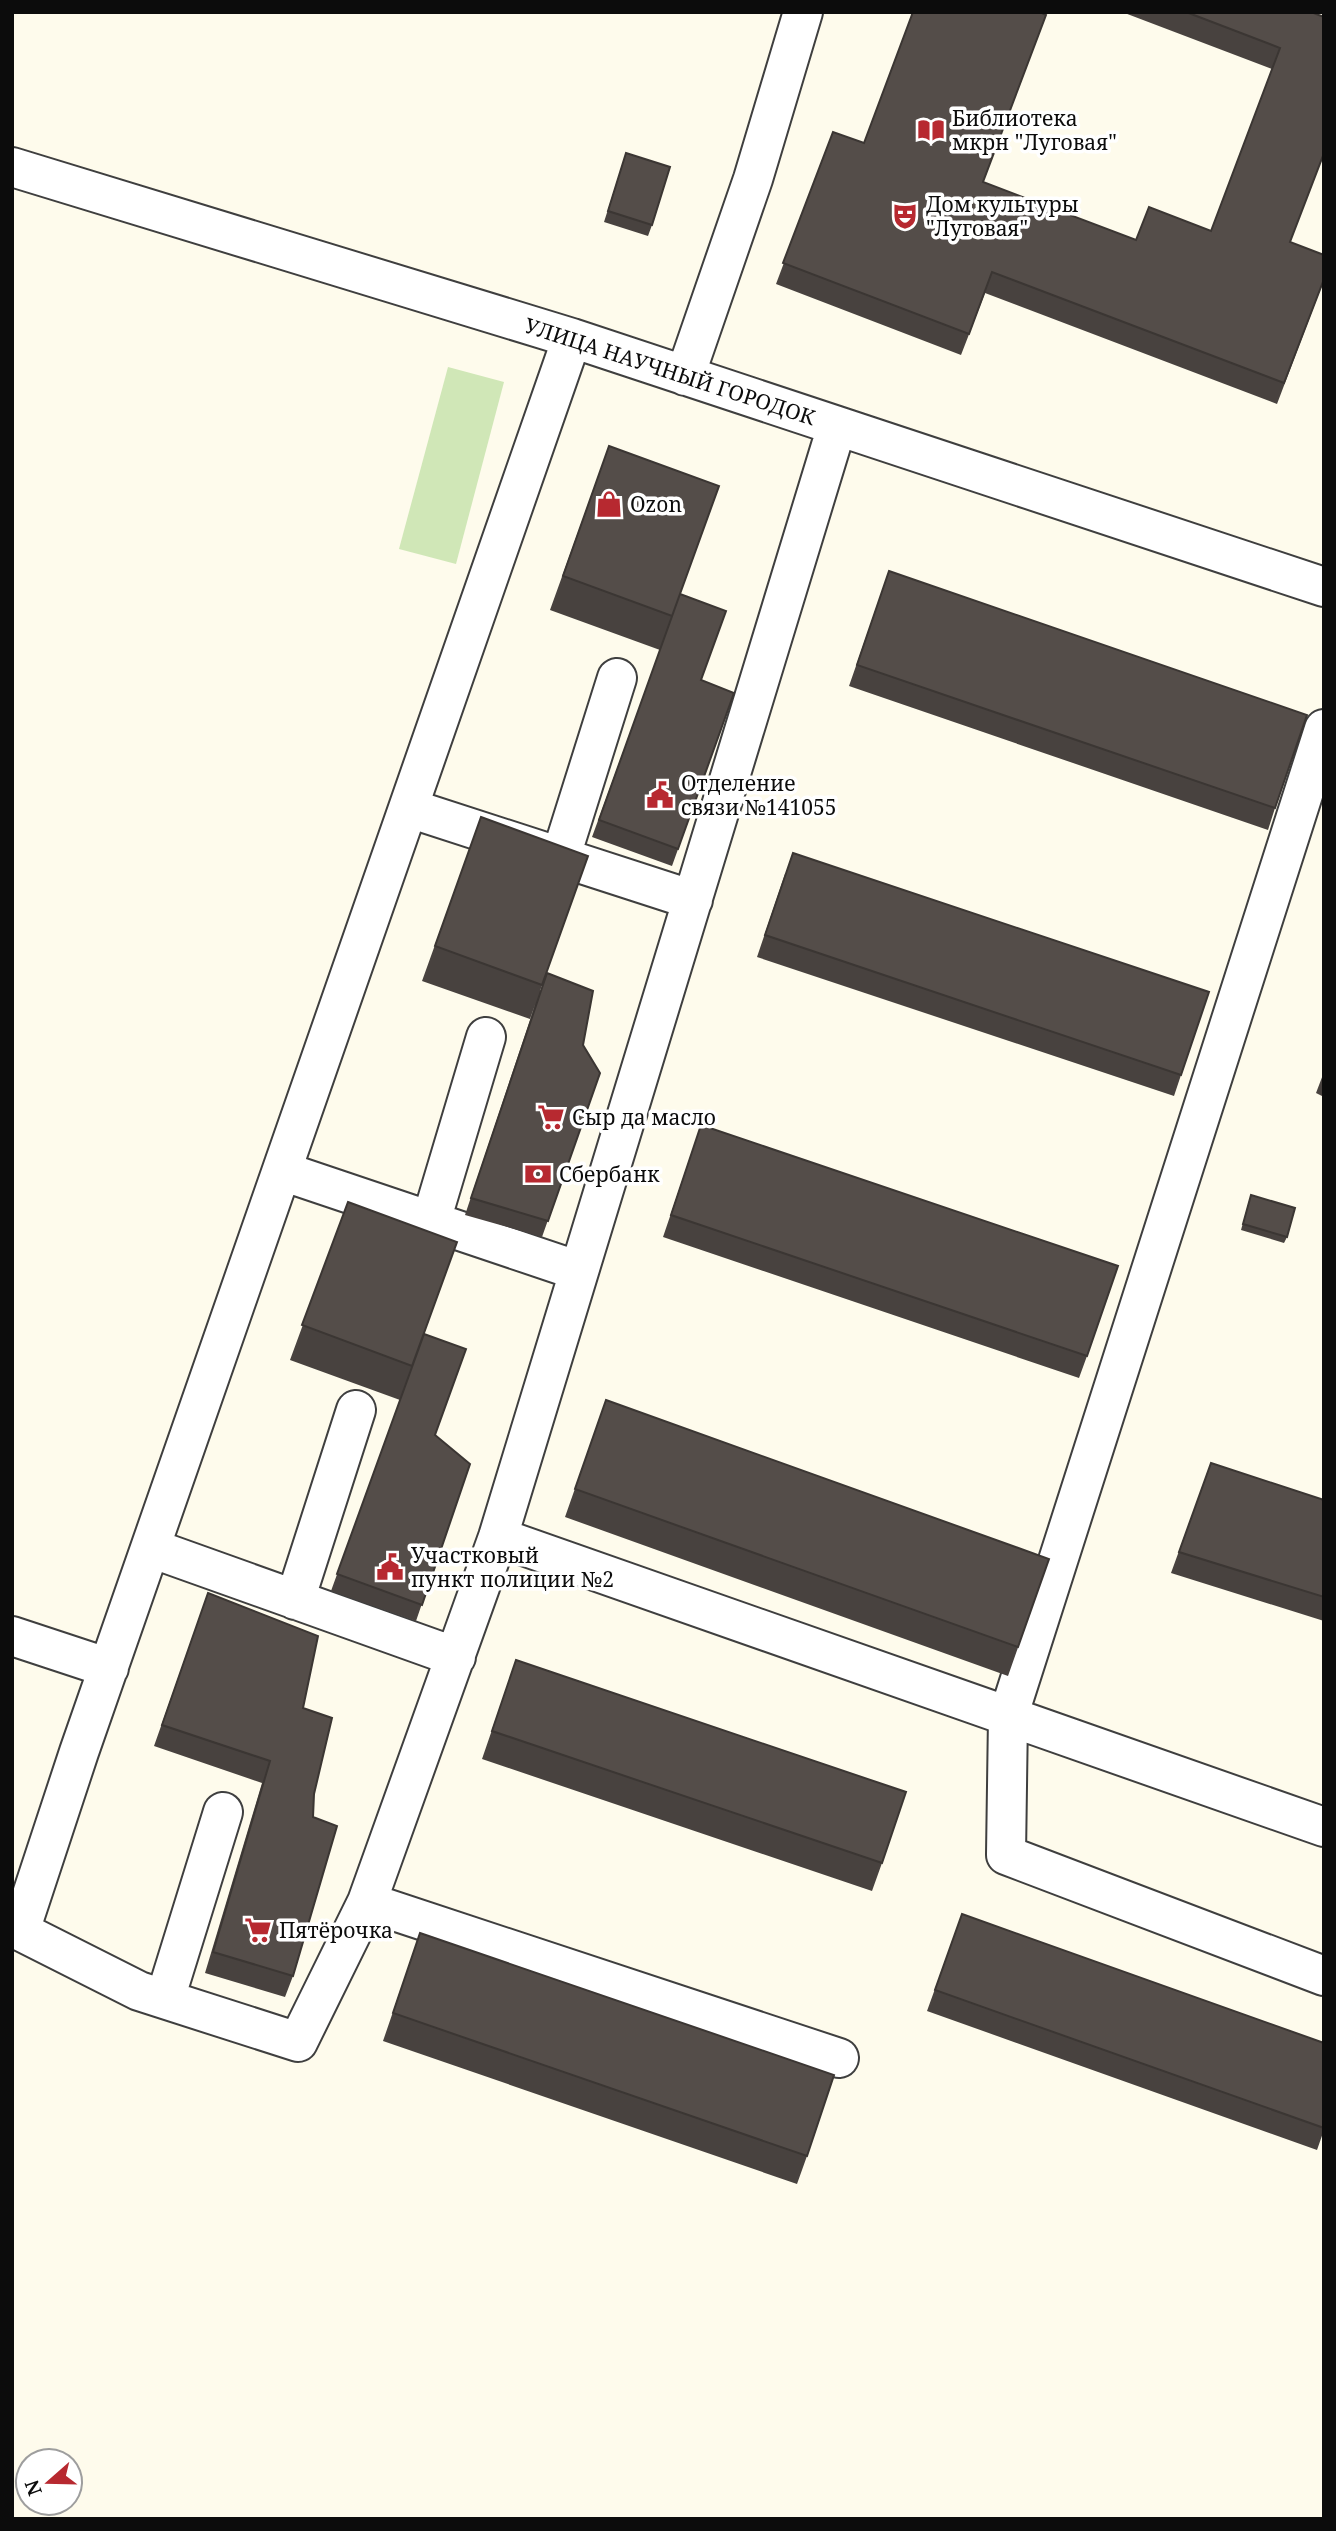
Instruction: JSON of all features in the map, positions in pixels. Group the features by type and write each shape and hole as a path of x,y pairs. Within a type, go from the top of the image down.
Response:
{"street":[{"path":"685,376 753,179 803,12"},
{"name":"УЛИЦА НАУЧНЫЙ ГОРОДОК","path":"12,167 572,338 1324,587"},
{"path":"572,338 20,1931 139,1990 164,1999 298,2042 367,1902 498,1537 837,426"},
{"path":"561,856 617,678"},
{"path":"1324,729 1008,1717 1006,1855 1324,1976"},
{"path":"409,808 693,900"},
{"path":"431,1221 486,1037"},
{"path":"282,1171 579,1271"},
{"path":"295,1600 356,1410"},
{"path":"498,1537 1324,1827"},
{"path":"151,1548 456,1657"},
{"path":"12,1636 109,1668"},
{"path":"164,1999 223,1812"},
{"path":"367,1902 839,2058"}],"green space":[{"path":"448,367 504,382 456,564 399,549"}],"building":[{"name":"Дом культуры \"Луговая\"","path":"913,12 1040,12 1046,15 983,182 1136,240 1149,207 1211,231 1280,48 1186,12 1311,12 1324,17 1324,153 1290,242 1324,255 1324,279 1284,383 992,272 969,334 783,263 833,132 864,143"},
{"path":"626,153 670,167 652,225 608,211"},
{"path":"609,446 719,486 672,616 563,576"},
{"path":"889,571 1307,715 1275,808 857,665"},
{"path":"680,594 726,611 701,680 734,693 678,849 599,820"},
{"path":"481,817 588,856 542,985 435,946"},
{"path":"793,853 1209,992 1181,1075 765,935"},
{"path":"547,973 593,991 583,1045 600,1073 548,1221 471,1198"},
{"path":"701,1125 1118,1266 1087,1356 671,1215"},
{"path":"1251,1195 1295,1208 1287,1237 1243,1224"},
{"path":"348,1202 457,1242 412,1366 302,1325"},
{"path":"424,1334 466,1349 435,1435 470,1464 422,1605 337,1574"},
{"path":"606,1400 1049,1559 1018,1647 575,1489"},
{"path":"1211,1463 1324,1500 1324,1597 1179,1552"},
{"path":"208,1593 318,1636 303,1708 332,1718 314,1794 313,1817 337,1826 293,1976 213,1952 270,1761 162,1725"},
{"path":"516,1660 906,1792 882,1863 492,1731"},
{"path":"962,1914 1324,2043 1324,2128 935,1990"},
{"path":"420,1933 834,2075 807,2156 393,2013"}],"place":[{"name":"Библиотека мкрн \"Луговая\"","path":"931,130"},
{"name":"Дом культуры \"Луговая\"","path":"905,216"},
{"name":"Ozon","path":"609,504"},
{"name":"Отделение связи №141055","path":"660,795"},
{"name":"Сыр да масло","path":"551,1117"},
{"name":"Сбербанк","path":"538,1174"},
{"name":"Участковый пункт полиции №2","path":"390,1567"},
{"name":"Пятёрочка","path":"258,1930"}]}
